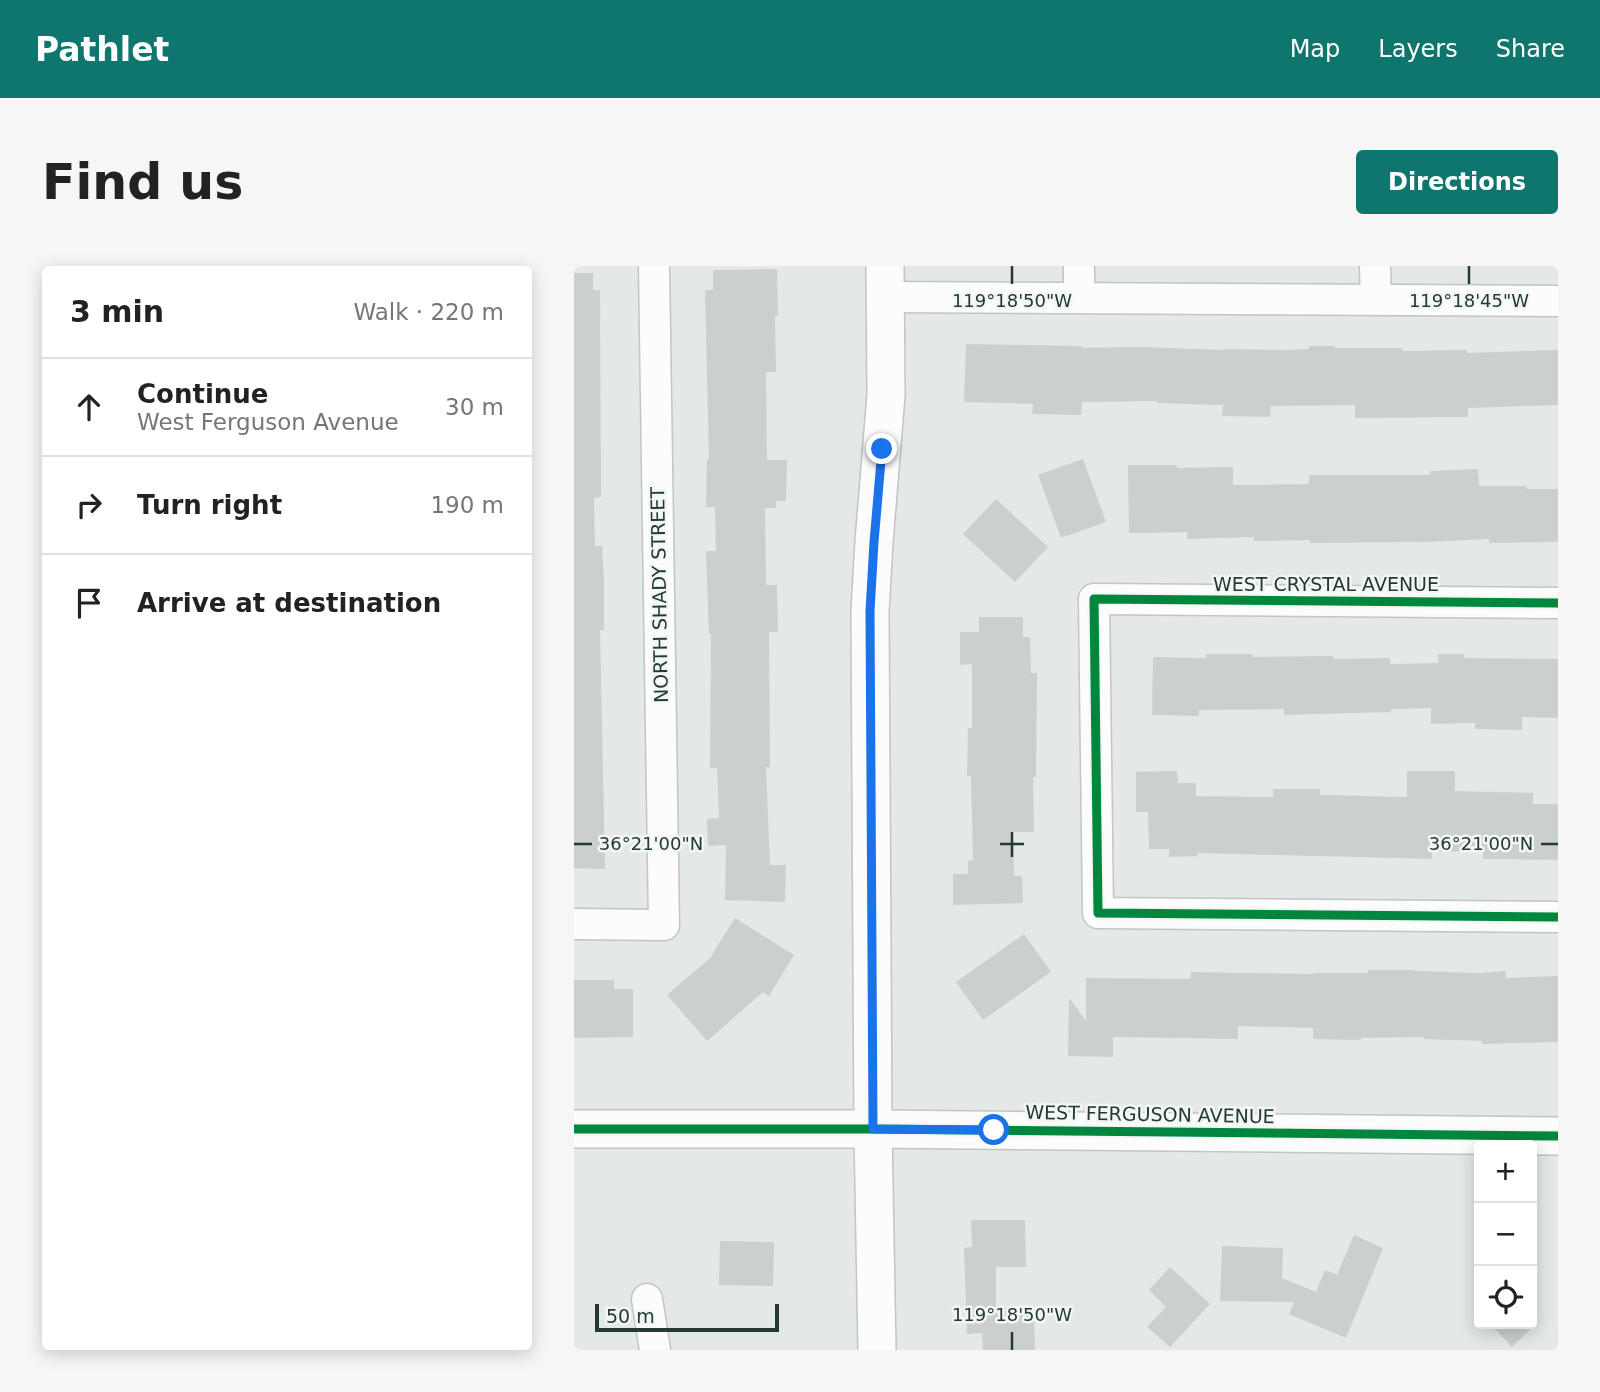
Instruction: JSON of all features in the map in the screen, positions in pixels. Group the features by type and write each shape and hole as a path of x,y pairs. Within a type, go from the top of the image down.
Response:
{"street":[{"name":"NORTH SHADY STREET","path":"574,924 664,925 654,266"},
{"path":"1079,266 1079,297"},
{"path":"1375,266 1376,299"},
{"path":"877,1350 870,611 886,395 886,281 1079,297 1558,301"},
{"name":"WEST CRYSTAL AVENUE","path":"1558,603 1094,600 1098,913 1558,917"},
{"name":"WEST FERGUSON AVENUE","path":"574,1129 873,1129 1558,1136"},
{"path":"647,1299 655,1350"}],"building":[{"path":"777,269 776,372 766,372 767,460 787,460 786,501 776,501 776,508 765,508 766,585 777,585 778,632 769,632 770,767 766,767 770,865 786,865 785,902 725,900 726,845 708,846 707,819 719,818 717,768 710,768 711,634 706,551 716,551 715,507 706,507 709,459 705,290 713,290 713,270"},
{"path":"574,273 593,273 593,290 600,290 601,497 594,498 595,546 602,546 604,583 604,630 600,630 605,869 574,868"},
{"path":"966,344 1224,350 1286,350 1309,349 1309,346 1335,346 1402,348 1403,351 1467,350 1467,353 1558,350 1558,405 1468,408 1468,417 1355,418 1355,405 1271,406 1270,417 1222,416 1223,405 1157,401 1082,402 1081,415 1032,414 1033,404 964,402"},
{"path":"1083,459 1106,522 1061,538 1038,475"},
{"path":"1128,465 1233,467 1233,485 1309,484 1309,475 1430,475 1430,471 1478,469 1479,486 1558,489 1558,542 1489,543 1489,539 1310,543 1310,540 1254,541 1254,537 1187,539 1187,532 1129,533"},
{"path":"996,499 1048,547 1015,582 963,534"},
{"path":"979,617 1023,617 1023,637 1030,637 1031,673 1037,673 1034,832 1013,832 1014,876 1022,876 1023,903 953,905 953,874 968,874 968,861 973,860 971,776 967,776 968,728 972,728 972,664 960,665 960,632 979,632"},
{"path":"1206,654 1252,654 1253,657 1333,656 1334,659 1390,658 1390,664 1439,663 1438,654 1464,654 1464,658 1558,659 1558,718 1522,717 1522,730 1475,729 1475,723 1431,724 1431,708 1284,715 1284,709 1199,710 1199,716 1152,715 1153,657 1206,658"},
{"path":"1177,771 1178,783 1196,783 1196,796 1273,797 1273,789 1320,789 1320,795 1407,797 1407,771 1455,771 1455,791 1533,793 1533,804 1558,804 1558,860 1483,859 1483,852 1432,851 1432,859 1197,853 1198,856 1169,857 1169,849 1149,849 1148,812 1136,812 1136,772"},
{"path":"735,918 794,955 769,996 763,992 707,1041 667,995 710,958"},
{"path":"1024,934 1051,972 983,1020 956,982"},
{"path":"1368,970 1480,973 1506,971 1506,978 1558,976 1558,1042 1482,1044 1482,1041 1424,1037 1313,1039 1313,1028 1238,1026 1238,1039 1113,1037 1113,1057 1068,1056 1069,998 1086,1021 1086,978 1190,979 1191,972 1314,974 1368,973"},
{"path":"574,980 614,980 614,989 633,989 633,1037 574,1038"},
{"path":"971,1220 1025,1220 1026,1267 996,1267 996,1311 1034,1311 1035,1350 983,1350 982,1333 967,1334 964,1248 972,1247"},
{"path":"1354,1235 1383,1248 1346,1338 1289,1314 1294,1302 1220,1301 1222,1246 1283,1248 1282,1278 1316,1292 1325,1270 1337,1275"},
{"path":"720,1241 774,1242 773,1286 719,1285"},
{"path":"1170,1267 1210,1304 1170,1347 1147,1327 1166,1307 1149,1290"},
{"path":"1495,1329 1531,1329 1512,1347"}],"cycle path":[{"path":"1558,603 1094,599 1098,913 1558,917"},
{"path":"574,1129 873,1129 1558,1136"}],"route":[{"path":"882,449 870,611 873,1129 994,1130"}]}
